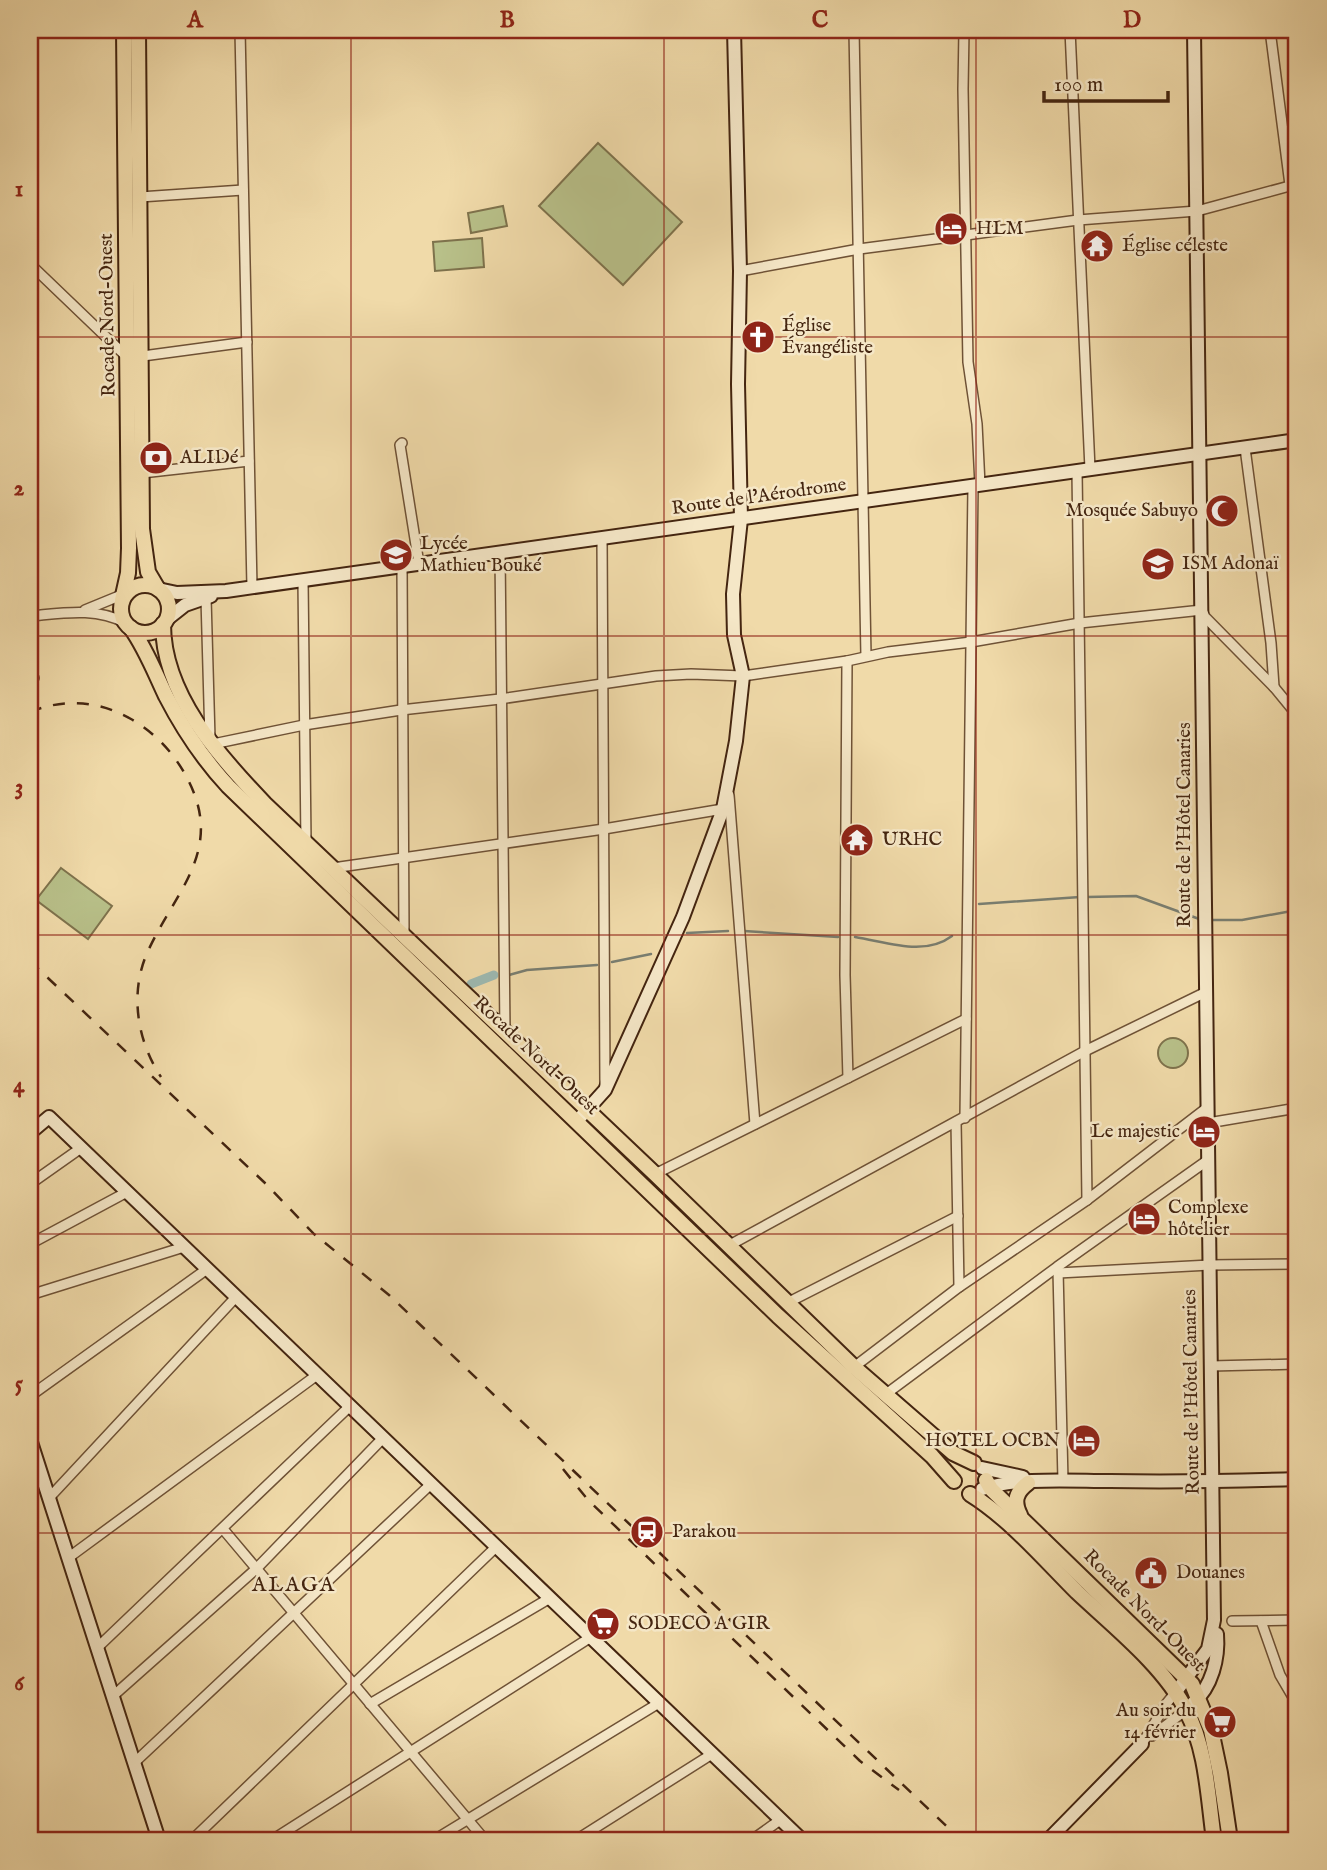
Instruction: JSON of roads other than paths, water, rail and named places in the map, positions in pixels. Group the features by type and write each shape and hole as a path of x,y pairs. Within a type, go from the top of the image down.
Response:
{"main road":[{"name":"Rocade Nord-Ouest","path":"124,30 135,357 145,554 148,572 158,589"},
{"name":"Rocade Nord-Ouest","path":"125,595 129,559 140,197 138,30"},
{"path":"143,585 158,589 165,596 168,605 164,622 155,630 145,633 128,626 121,610 125,595 143,585"},
{"name":"Rocade Nord-Ouest","path":"164,622 165,653 188,706 212,742 249,788 505,1032 582,1116 778,1316 932,1456 958,1489 981,1480"},
{"name":"Rocade Nord-Ouest","path":"128,626 144,649 188,735 228,786 582,1116 655,1174 854,1367 953,1453 1187,1678 1199,1698 1211,1730 1230,1840"},
{"path":"954,1481 958,1468 965,1463 981,1480"},
{"name":"Rocade Nord-Ouest","path":"981,1480 981,1501 1160,1674 1171,1699 1186,1710 1197,1734 1203,1760 1214,1840"},
{"path":"1022,1519 1016,1501 1019,1491 1032,1482"}],"street":[{"path":"240,30 252,587"},
{"path":"582,1116 605,1090 668,951 729,787 743,676 734,635 733,594 741,519 738,384 740,271 734,30"},
{"path":"854,30 866,656"},
{"path":"959,1287 958,1216 966,1019 976,486 976,424 968,362 964,30"},
{"path":"1070,30 1079,220 1084,470 1080,623 1087,1200"},
{"name":"Route de l'Hôtel Canaries","path":"1171,1699 1208,1649 1214,1620 1194,30"},
{"path":"740,271 859,249 1079,220 1197,211 1294,184 1270,30"},
{"path":"140,197 243,190"},
{"path":"30,264 135,357 247,342"},
{"name":"Route de l'Aérodrome","path":"158,589 177,593 226,591 1297,440"},
{"path":"402,443 400,445 419,564"},
{"path":"1245,448 1271,643 1274,687"},
{"path":"142,473 249,461"},
{"path":"602,538 605,1090"},
{"path":"500,552 505,1032"},
{"path":"402,566 404,935"},
{"path":"303,580 306,842"},
{"name":"Route de l'Aérodrome","path":"164,622 186,605 226,591"},
{"path":"30,616 84,611 125,595"},
{"path":"206,598 212,742 401,710 691,674 743,676 1080,623 1202,610 1205,617 1294,705 1297,715"},
{"path":"84,611 114,617 128,626"},
{"path":"847,661 845,975 848,1078"},
{"path":"729,787 755,1124"},
{"path":"333,868 723,809"},
{"path":"728,1246 1085,1052 1206,992"},
{"path":"655,1174 966,1019"},
{"path":"854,1367 959,1287 1087,1200 1208,1108"},
{"path":"1208,1123 1297,1108"},
{"path":"30,1133 49,1117 802,1840"},
{"path":"30,1184 81,1148"},
{"path":"886,1394 1208,1160"},
{"path":"30,1244 127,1192"},
{"path":"787,1303 958,1216"},
{"path":"30,1295 184,1247"},
{"path":"1058,1270 1297,1264"},
{"path":"30,1395 207,1269"},
{"path":"1058,1270 1063,1481"},
{"path":"49,1498 236,1297"},
{"path":"1211,1366 1297,1364"},
{"path":"68,1558 317,1375"},
{"path":"97,1648 350,1406"},
{"path":"113,1696 256,1569 383,1438"},
{"path":"30,1439 159,1840"},
{"path":"981,1480 1213,1482 1297,1479"},
{"path":"981,1480 1032,1482"},
{"path":"134,1763 431,1484"},
{"path":"223,1529 485,1840"},
{"path":"192,1840 496,1547"},
{"path":"370,1704 550,1598"},
{"name":"Route de l'Hôtel Canaries","path":"1186,1710 1199,1698 1215,1664 1218,1637 1214,1620"},
{"path":"1232,1621 1297,1620"},
{"path":"1261,1621 1280,1675 1297,1704"},
{"path":"272,1840 591,1637"},
{"path":"1142,1744 1171,1699"},
{"path":"434,1840 659,1703"},
{"path":"1048,1840 1142,1744 1186,1710"},
{"path":"576,1840 712,1754"},
{"path":"752,1840 780,1820"}],"waterway":[{"path":"1087,897 1136,896 1202,920"},
{"path":"979,904 1080,897"},
{"path":"1209,920 1242,920 1297,910"},
{"path":"687,933 728,931"},
{"path":"744,931 838,937"},
{"path":"855,937 917,947 930,946 952,936"},
{"path":"612,962 651,954"},
{"path":"509,975 527,970 597,965"},
{"path":"471,984 494,975"}],"railway":[{"path":"30,712 56,705 82,703 107,708 131,719 148,730 169,751 186,776 197,802 201,826 199,847 183,888 148,951 139,983 137,999 141,1032 161,1077"},
{"path":"30,961 266,1184 314,1234 389,1295 961,1840"},
{"path":"563,1469 588,1500 860,1761 899,1790"}],"place":[{"name":"HLM","path":"951,229"},
{"name":"Église céleste","path":"1097,246"},
{"name":"Église Évangéliste","path":"758,337"},
{"name":"ALIDé","path":"156,458"},
{"name":"Mosquée Sabuyo","path":"1222,511"},
{"name":"Lycée Mathieu Bouké","path":"396,555"},
{"name":"ISM Adonaï","path":"1158,564"},
{"name":"URHC","path":"857,840"},
{"name":"Le majestic","path":"1204,1132"},
{"name":"Complexe hôtelier","path":"1144,1219"},
{"name":"HOTEL OCBN","path":"1084,1441"},
{"name":"Parakou","path":"647,1532"},
{"name":"Douanes","path":"1151,1573"},
{"name":"SODECO A GIR","path":"603,1624"},
{"name":"Au soir du 14 février","path":"1220,1722"}],"district":[{"name":"ALAGA","path":"294,1585"}]}
